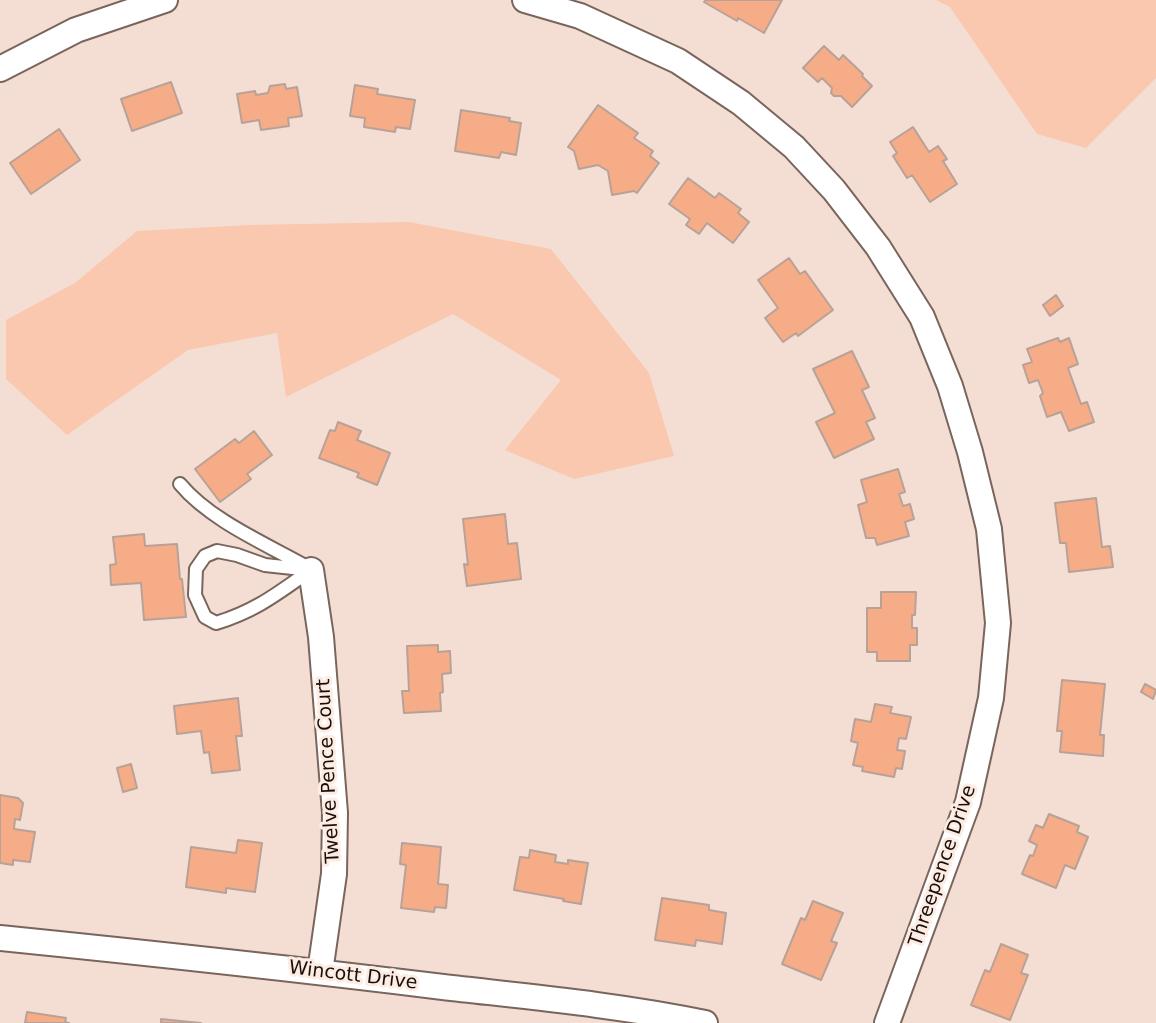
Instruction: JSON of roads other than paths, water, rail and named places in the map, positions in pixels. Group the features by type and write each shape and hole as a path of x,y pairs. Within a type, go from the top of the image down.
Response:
{"street":[{"path":"0,69 76,30 165,0"},
{"name":"Threepence Drive","path":"525,0 580,16 678,61 741,103 794,147 834,190 878,247 922,317 950,386 971,452 989,529 998,623 992,698 968,802 887,1023"},
{"name":"Twelve Pence Court","path":"311,570 321,637 335,813 334,874 320,972"},
{"name":"Wincott Drive","path":"0,938 320,972 673,1016 705,1023"}],"lane":[{"path":"180,484 205,508 311,570"},
{"path":"217,551 265,565 311,570 265,603 216,623 205,617 195,595 196,569 205,556 217,551"}]}
